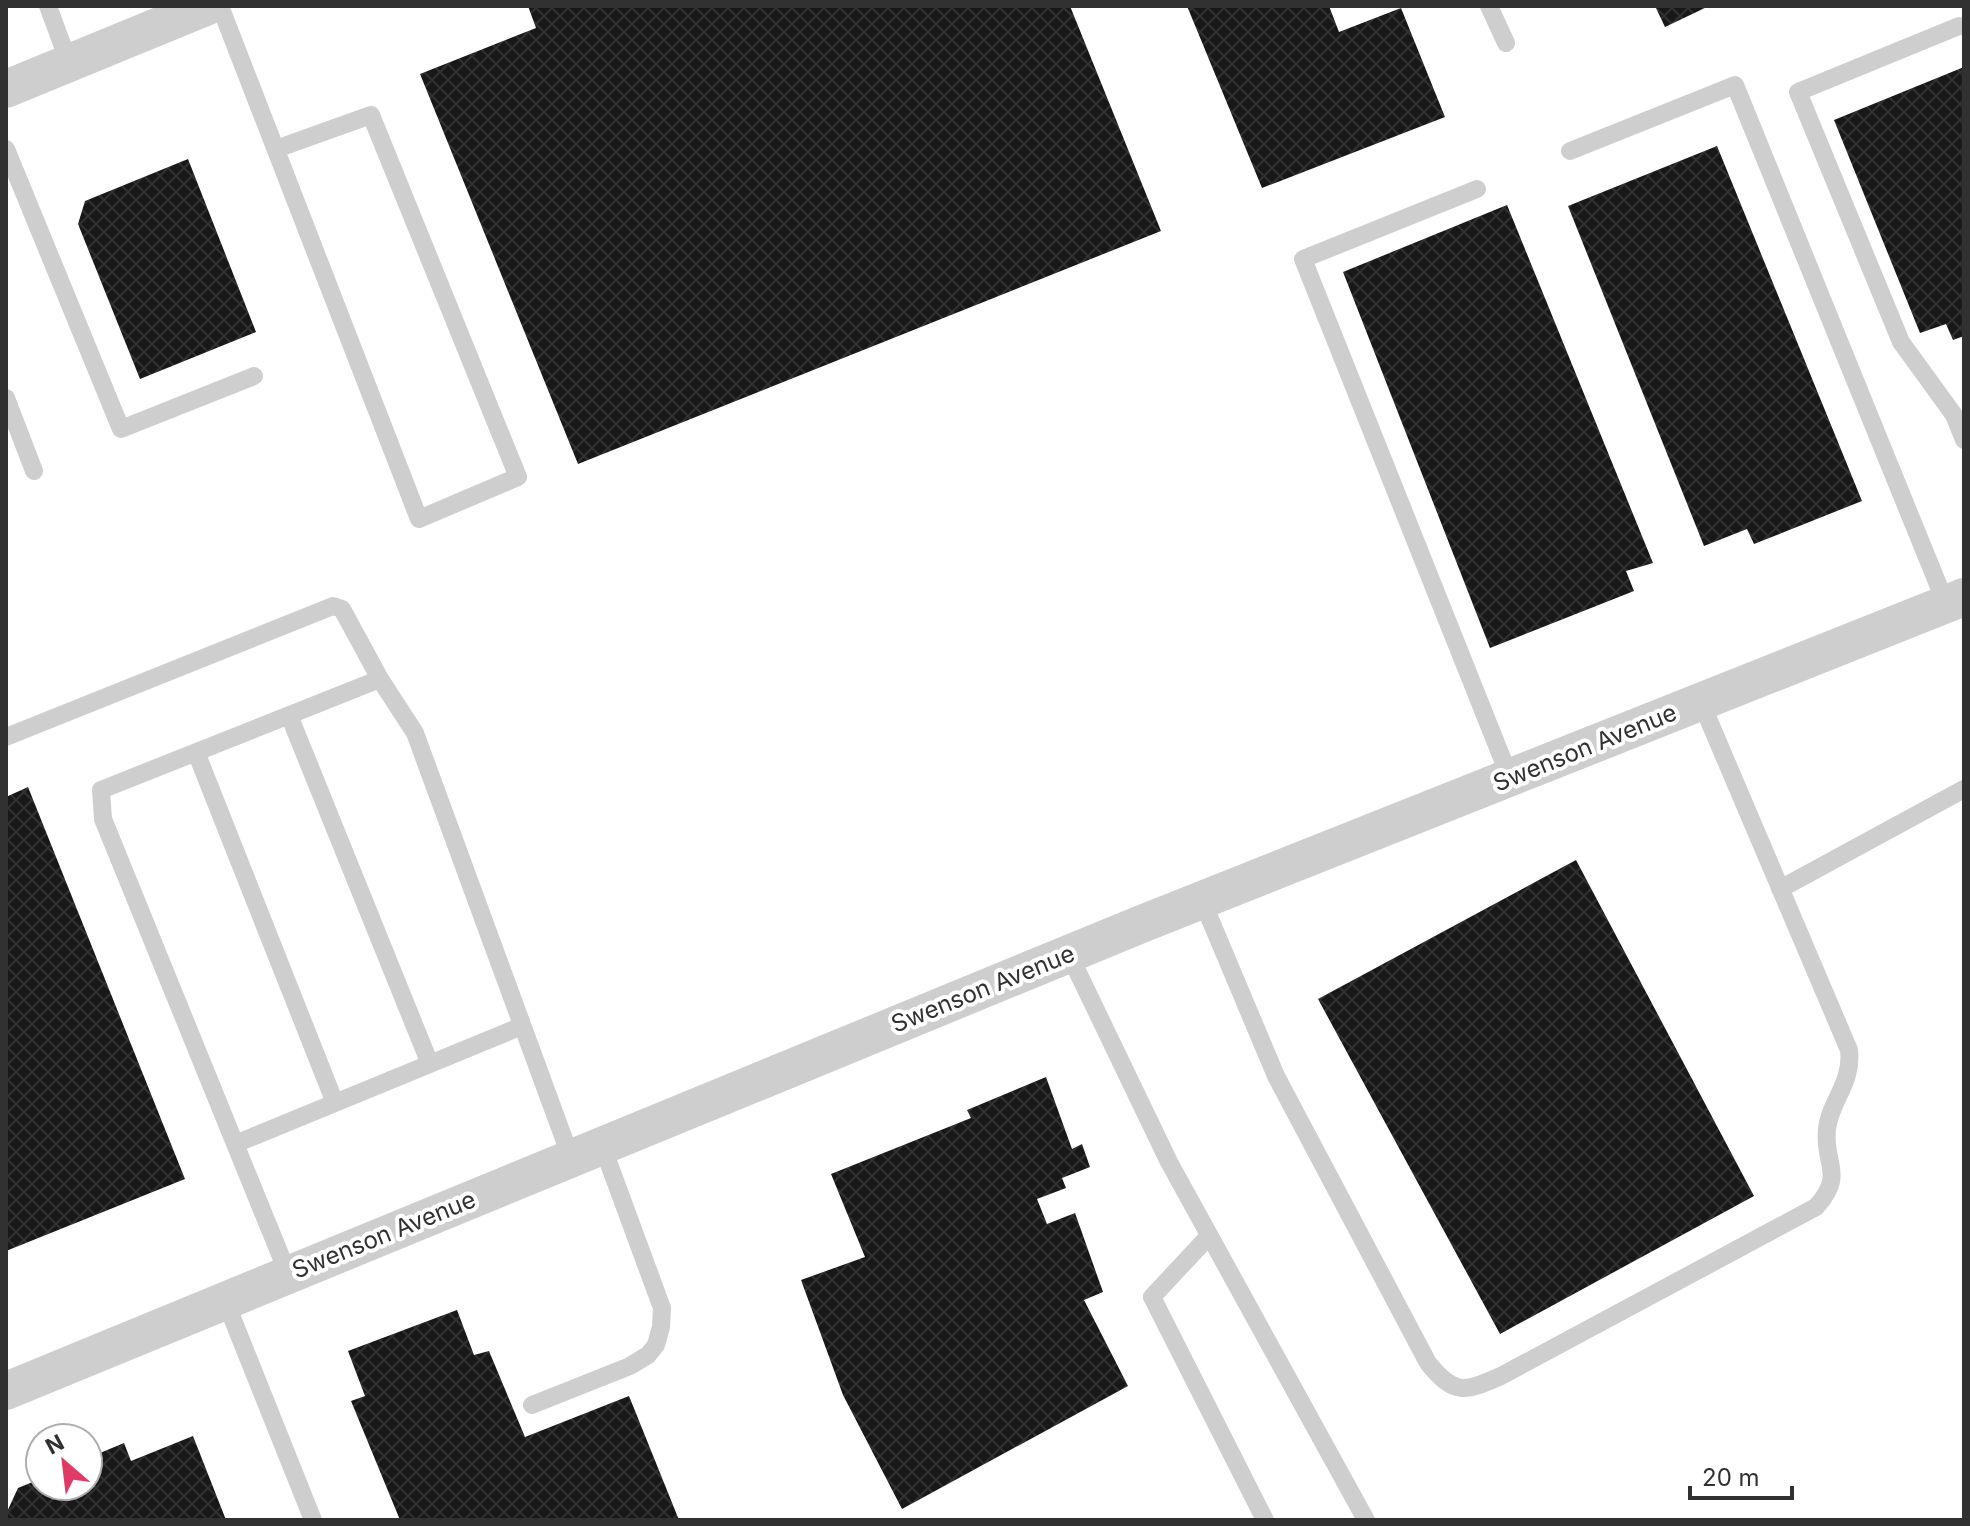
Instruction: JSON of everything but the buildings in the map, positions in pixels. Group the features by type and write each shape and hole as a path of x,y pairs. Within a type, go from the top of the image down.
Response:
{"street":[{"path":"6,89 208,6"},
{"name":"Swenson Avenue","path":"6,1391 1202,900 1955,600"}],"lane":[{"path":"48,6 69,63"},
{"path":"220,6 419,519 518,477 371,115 276,149"},
{"path":"1489,6 1506,43"},
{"path":"1959,26 1798,92 1901,342 1959,413 1964,440"},
{"path":"1570,151 1735,85 1955,600"},
{"path":"6,149 121,429 254,376"},
{"path":"1477,189 1303,259 1510,778"},
{"path":"6,398 34,471"},
{"path":"6,737 319,610 333,606 342,609 380,679 415,733 522,1026 662,1308 656,1345 648,1355 630,1366 532,1405"},
{"path":"288,1274 103,819 101,790 380,679"},
{"path":"1202,900 1276,1076 1428,1363 1442,1380 1456,1388 1501,1376 1816,1207 1825,1196 1833,1175 1827,1127 1847,1078 1849,1050 1701,702"},
{"path":"289,715 430,1064"},
{"path":"196,752 335,1103"},
{"path":"1780,889 1964,789"},
{"path":"1069,954 1169,1162 1366,1520"},
{"path":"235,1144 522,1026"},
{"path":"1209,1236 1152,1297 1265,1520"},
{"path":"225,1300 313,1520"}]}
